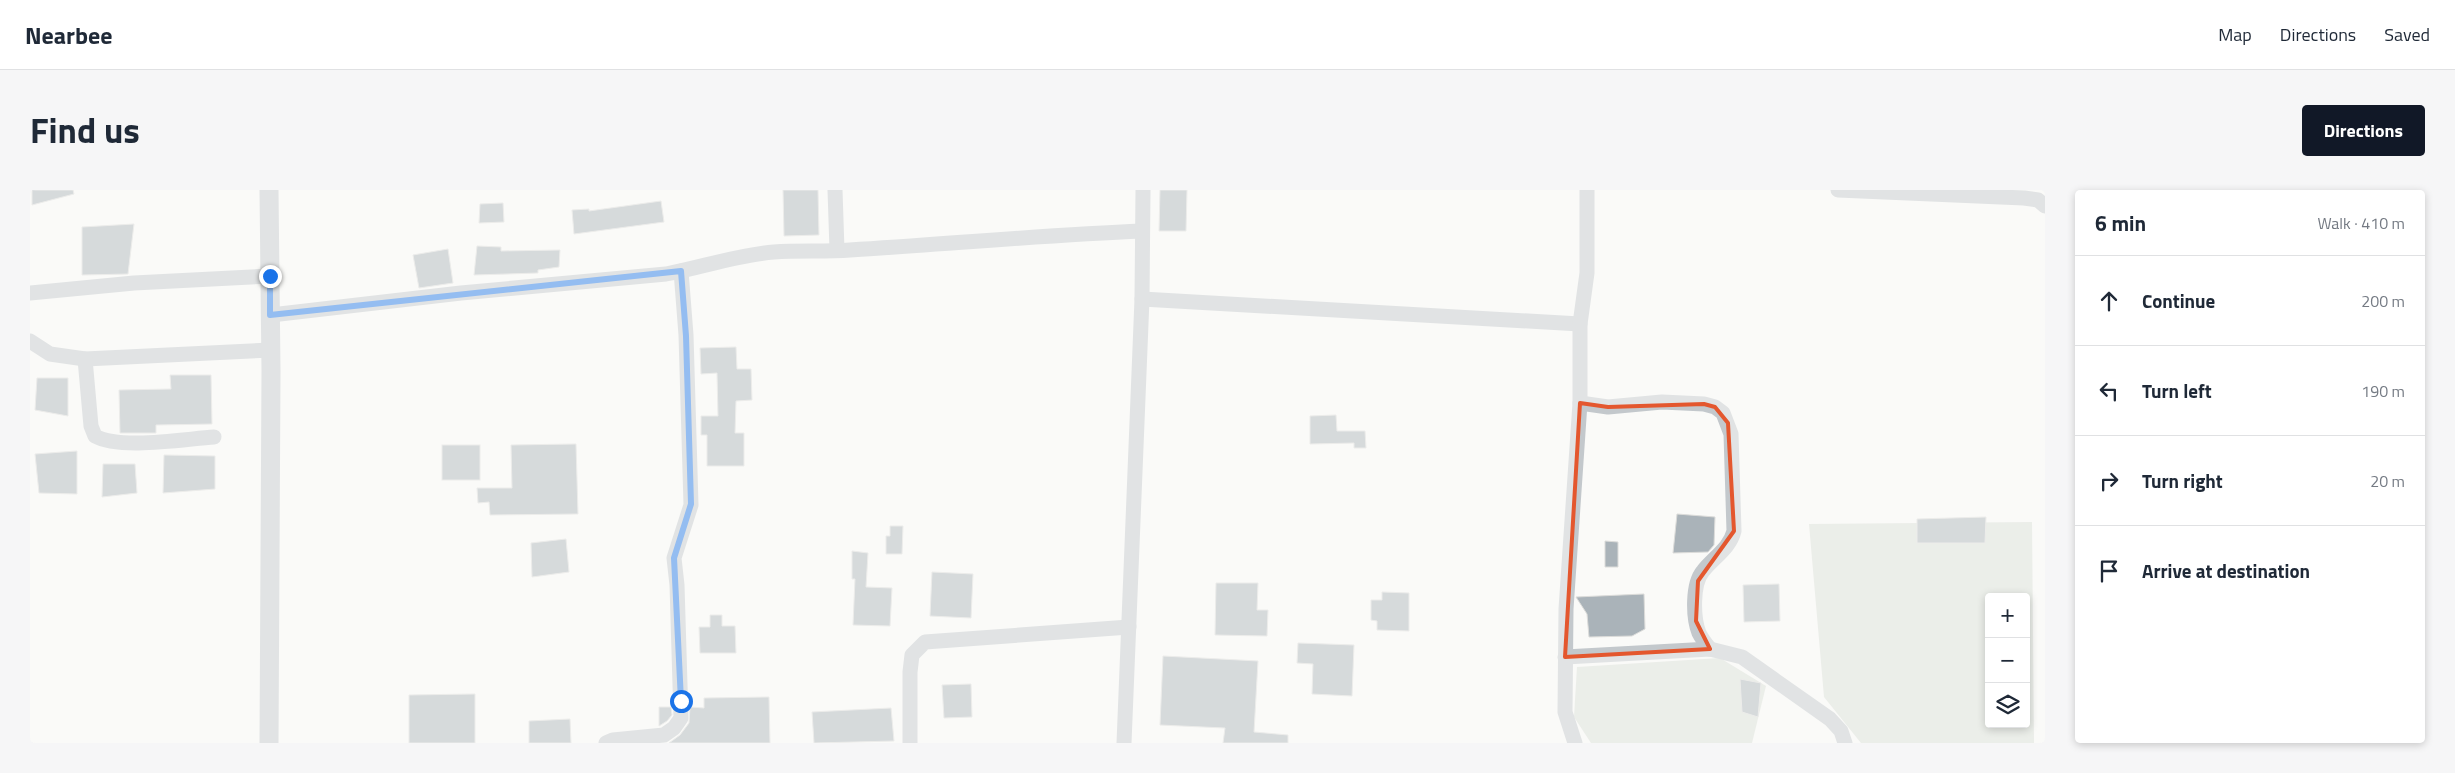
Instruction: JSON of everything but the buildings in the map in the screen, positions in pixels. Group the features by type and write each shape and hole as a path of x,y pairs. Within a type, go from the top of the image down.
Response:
{"street":[{"path":"269,190 271,350 269,743"},
{"path":"835,190 837,250"},
{"path":"1124,743 1142,299 1143,190"},
{"path":"1575,743 1565,712 1565,656 1572,491 1580,403 1580,324 1587,272 1587,190"},
{"path":"1838,190 2024,198 2038,200 2045,206"},
{"path":"270,315 681,271 723,260 774,252 837,250 1038,235 1142,231"},
{"path":"606,743 613,740 664,735 674,728 681,718 677,585 674,558 691,504 686,336 681,271"},
{"path":"30,293 134,283 270,276"},
{"path":"1142,299 1580,324"},
{"path":"30,340 50,354 86,359 271,350"},
{"path":"86,359 91,426 95,436 104,440 137,443 214,437"},
{"path":"1580,403 1608,407 1662,402 1704,404 1715,407 1723,414 1731,434 1734,532 1728,544 1701,573 1698,581 1696,621 1699,632 1710,649"},
{"path":"910,743 910,672 912,655 925,642 1129,627"},
{"path":"1565,656 1710,649 1742,657 1830,719 1841,731 1845,743"}],"highlighted area":[{"path":"1580,403 1608,407 1704,404 1715,407 1728,423 1734,531 1698,581 1696,621 1710,649 1565,657"}],"shaded area":[{"path":"2032,522 2034,743 1861,743 1824,697 1809,524"},
{"path":"1720,658 1766,686 1752,743 1591,743 1574,717 1577,667"}],"route":[{"path":"270,276 270,315 461,293 681,271 686,336 688,469 691,504 674,558 677,585 681,701"}]}
